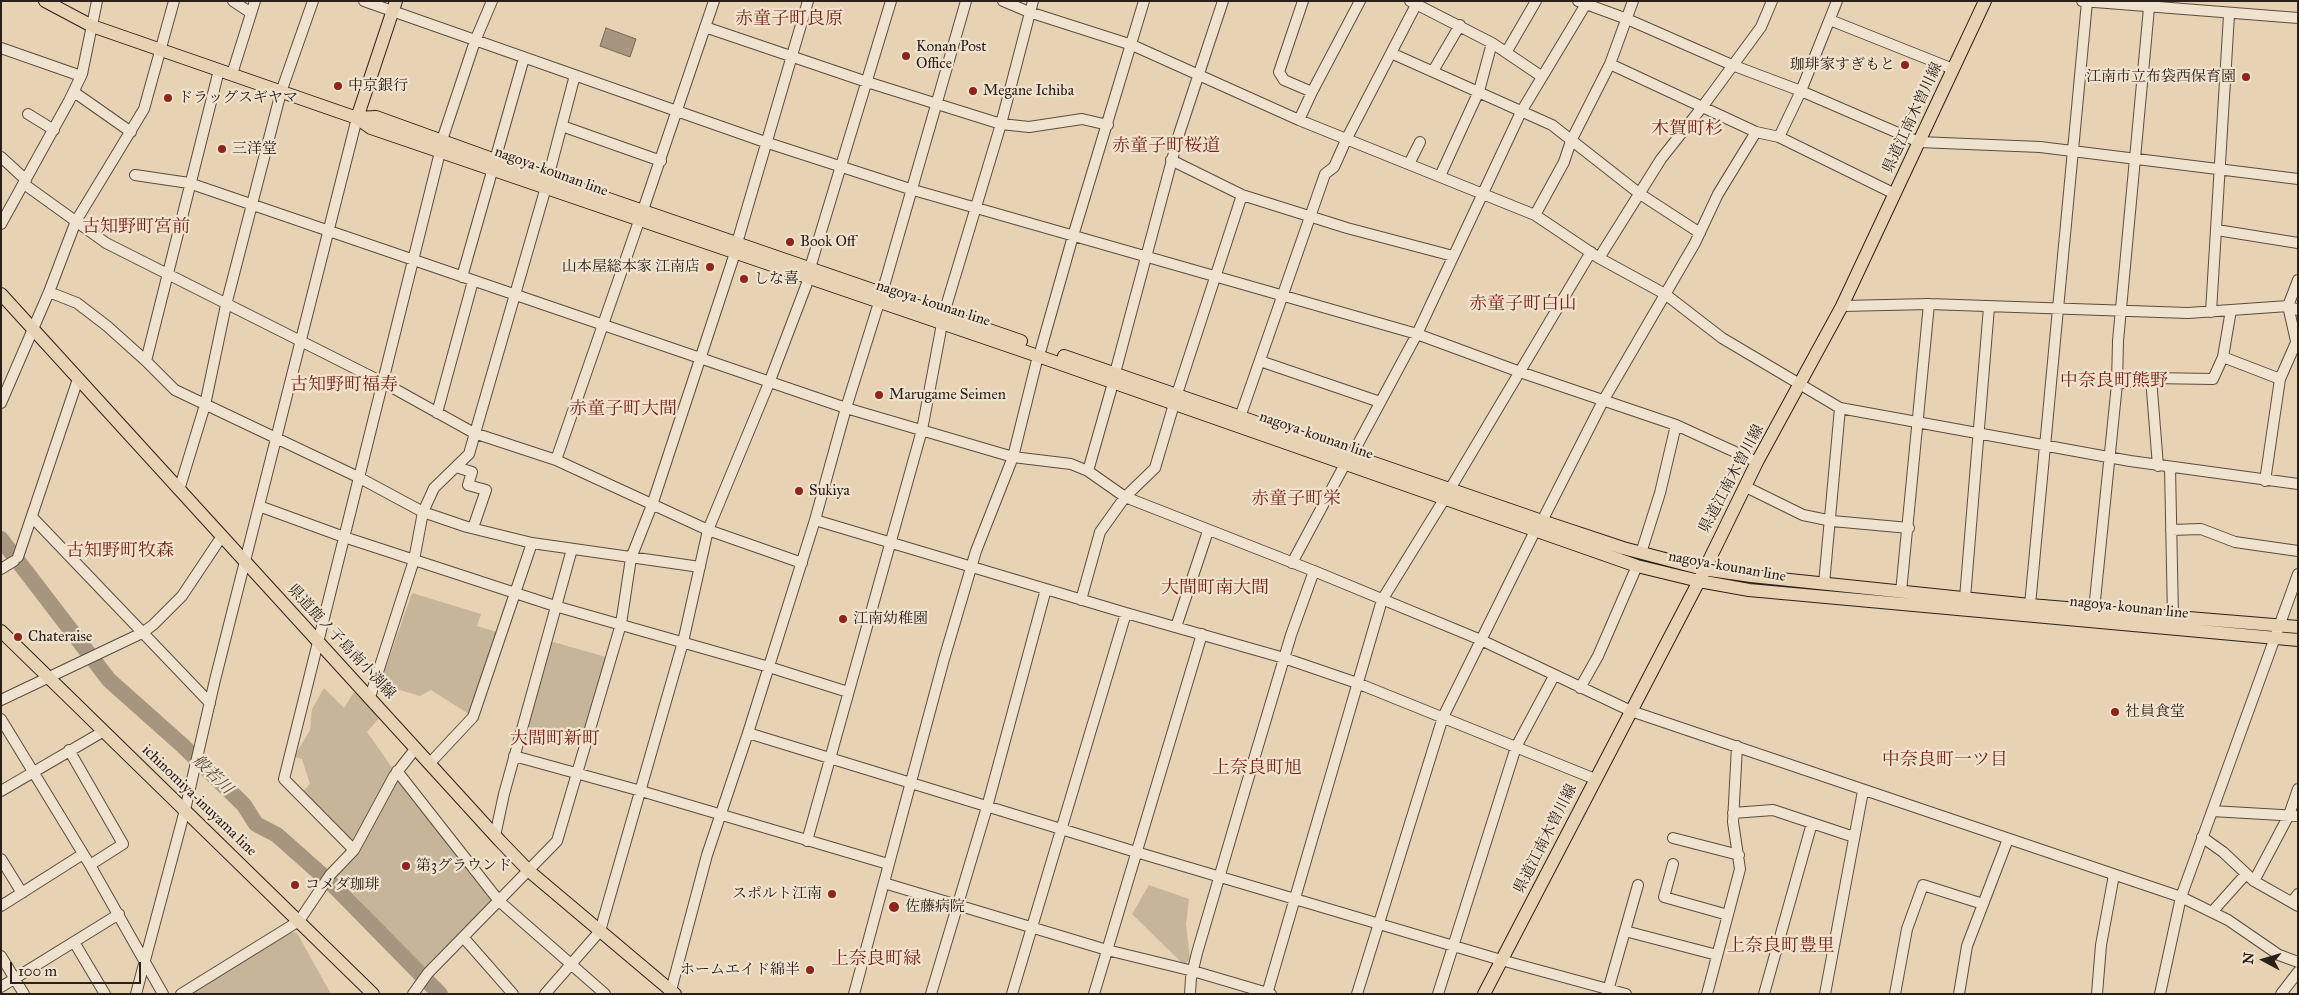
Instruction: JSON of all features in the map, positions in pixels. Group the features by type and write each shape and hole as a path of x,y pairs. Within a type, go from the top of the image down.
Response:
{"main road":[{"name":"nagoya-kounan line","path":"46,1 92,26 357,118 371,128 441,146 547,182 1539,525 1703,569 1824,584 2030,605 2298,627"},
{"name":"県道江南木曽川線","path":"1484,994 1698,581 1757,462 1801,385 1842,306 1985,1"},
{"path":"357,118 394,6"},
{"name":"県道鹿ノ子島南小渕線","path":"1,294 495,836 529,871 672,993"},
{"name":"nagoya-kounan line","path":"1539,525 1637,566 1698,581 1812,596 2298,640"},
{"name":"ichinomiya-inuyama line","path":"1,631 373,994"}],"street":[{"path":"1,224 54,130 81,76 97,1"},
{"path":"1,403 34,330 76,221 144,109 174,1"},
{"path":"233,1 252,13"},
{"path":"232,74 255,1"},
{"path":"179,490 205,405 226,305 281,92 312,1"},
{"path":"364,1 394,6 474,41 678,110 765,142 910,189 1284,294 1417,334 1520,372 1676,425 1757,462"},
{"path":"354,850 284,779 317,639 384,383 412,260 441,146 474,41 492,1"},
{"path":"556,460 661,160 714,1"},
{"path":"412,994 425,976 529,871 556,841 621,624 631,558 652,505 736,248 765,142 808,1"},
{"path":"545,994 600,931 684,642 708,530 769,383 809,273 891,1"},
{"path":"672,993 720,816 815,520 846,408 880,298 910,189 966,1"},
{"path":"1003,1 1029,12 1132,45 1299,120 1535,216 1595,255 1665,294 1722,338 1840,408 1978,432 2109,458 2265,481 2298,484"},
{"path":"807,841 922,430 943,318 1001,124 1032,1"},
{"path":"854,994 910,784 972,566 1013,457 1073,236 1144,1"},
{"path":"1088,471 1147,256 1171,160 1223,1"},
{"path":"1303,1 1280,72 1284,80 1312,92"},
{"path":"1299,120 1360,1"},
{"path":"1507,51 1536,1"},
{"path":"1535,216 1564,162 1571,141 1610,64 1633,1"},
{"path":"884,883 1106,950 1193,971 1268,993 1382,600 1448,494 1520,372 1595,255 1640,194 1660,158 1703,106 1760,28 1772,1"},
{"path":"1779,137 1837,1"},
{"path":"2202,12 2205,1"},
{"path":"1239,421 1324,174 1334,167 1346,138 1391,54 1415,2 1507,51 1541,76"},
{"path":"2030,605 2084,2 2298,18"},
{"path":"1292,563 1417,334 1522,110 1582,3 1627,19 1732,65 1800,91 1919,142 2040,147 2221,171 2298,179"},
{"path":"2094,610 2117,384 2134,159 2149,8"},
{"path":"2211,312 2229,14"},
{"path":"1830,20 1953,69"},
{"path":"1433,71 1460,25"},
{"path":"705,27 792,54 867,82 1001,124 1029,127 1082,119 1108,125"},
{"path":"1440,176 1479,91 1492,43"},
{"path":"1,48 81,76"},
{"path":"1391,54 1552,124 1640,194 1700,233"},
{"path":"462,277 524,58"},
{"path":"1610,64 1756,132 1779,137 1895,194"},
{"path":"146,360 218,70"},
{"path":"370,698 414,560 423,512 434,488 469,454 547,182 575,75"},
{"path":"74,92 131,132"},
{"path":"28,114 54,130"},
{"path":"136,994 185,810 210,703 357,118"},
{"path":"562,126 661,160"},
{"path":"1357,994 1443,717 1603,401 1700,233 1718,194 1756,132"},
{"path":"1409,164 1420,142"},
{"path":"1,157 25,182 106,243 300,343 384,383 474,433 556,460 708,530 802,563"},
{"path":"1171,160 1242,195 1453,256"},
{"path":"135,175 189,183 846,408 1013,457 1071,464 1088,471 1125,497 1314,571 1481,640 1631,711 2181,897 2212,912 2279,955 2298,962"},
{"path":"1081,600 1100,532 1125,497 1155,468 1242,195"},
{"path":"2217,230 2298,243"},
{"path":"2265,481 2280,379 2297,340 2293,308 2298,280"},
{"path":"437,413 473,281"},
{"path":"49,292 76,302 107,326 146,360 175,390 358,477 423,512 473,528 532,543 700,567"},
{"path":"1842,306 1929,304 2121,312 2211,312 2293,308"},
{"path":"1901,592 1909,528 1929,304"},
{"path":"1965,598 1989,307"},
{"path":"2117,384 2151,378 2213,379 2223,357 2231,310"},
{"path":"2223,357 2280,379"},
{"path":"1260,361 1380,402"},
{"path":"2151,378 2158,466"},
{"path":"1,569 16,559 78,379"},
{"path":"1824,584 1832,521 1840,408"},
{"path":"1641,553 1660,493 1676,425"},
{"path":"2170,467 2173,617"},
{"path":"456,468 472,472 468,485 486,490 473,528"},
{"path":"1746,487 1803,515 1832,521 1909,528"},
{"path":"260,506 344,537 555,606 684,642 848,692"},
{"path":"32,517 210,703"},
{"path":"815,520 1126,614 1284,658 1357,683 1596,779"},
{"path":"2171,530 2201,529 2236,542 2298,551"},
{"path":"1176,627 1208,531"},
{"path":"1,700 142,633 153,625 182,596 222,536"},
{"path":"430,763 473,717 532,543"},
{"path":"495,836 514,756 572,549"},
{"path":"1580,688 1598,656 1637,566"},
{"path":"1190,994 1193,971 1284,658 1314,571"},
{"path":"2160,994 2181,897 2298,574"},
{"path":"931,994 987,807 1046,589"},
{"path":"1012,994 1126,614"},
{"path":"1094,994 1202,634"},
{"path":"1438,994 1516,747 1554,676"},
{"path":"1,719 90,865 145,959 163,994"},
{"path":"1,791 104,731"},
{"path":"748,733 910,784 1220,877 1608,992 1626,994"},
{"path":"1707,994 1740,868 1733,813 1737,746"},
{"path":"181,994 299,921 323,884 354,850 397,771 416,748"},
{"path":"69,750 123,844 90,865"},
{"path":"514,756 641,790 720,816 888,864"},
{"path":"397,771 499,901 604,994"},
{"path":"2254,881 2294,816 2298,789"},
{"path":"1825,994 1863,790"},
{"path":"1733,813 1773,810 1854,837"},
{"path":"2212,811 2294,816"},
{"path":"1764,994 1812,823"},
{"path":"2202,837 2223,852 2254,881 2296,901"},
{"path":"1673,838 1739,855"},
{"path":"1959,994 1966,946 2008,838"},
{"path":"1,906 83,854"},
{"path":"1,859 22,893"},
{"path":"1672,864 1664,897 1728,915"},
{"path":"2212,912 2246,874"},
{"path":"2097,994 2101,945 2114,875"},
{"path":"1895,994 1907,929 1923,884 1983,904"},
{"path":"1608,992 1638,885"},
{"path":"1,987 118,914"},
{"path":"1625,931 1717,955"},
{"path":"463,937 513,994"},
{"path":"74,942 105,994"},
{"path":"1,956 24,994"},
{"path":"2281,994 2298,972"}],"shaded area":[{"path":"606,28 636,39 630,57 600,46"},
{"path":"412,593 481,614 477,626 500,633 469,714 431,690 420,696 380,684"},
{"path":"550,641 606,657 581,746 525,730"},
{"path":"324,688 344,708 354,692 381,716 367,732 393,769 353,843 302,792 310,784 302,759 294,757 310,730 312,709"},
{"name":"第3グラウンド","path":"396,778 492,901 424,970 336,875 357,856"},
{"path":"1149,885 1189,899 1186,924 1190,959 1184,965 1132,914"},
{"path":"288,932 297,933 331,994 192,994"}],"waterway":[{"name":"般若川","path":"1,539 109,680 182,745 244,805 256,824 277,835 331,883 440,994"}],"place":[{"name":"Konan Post Office","path":"906,56"},
{"name":"珈琲家すぎもと","path":"1905,65"},
{"name":"江南市立布袋西保育園","path":"2246,77"},
{"name":"中京銀行","path":"338,86"},
{"name":"Megane Ichiba","path":"973,91"},
{"name":"ドラッグスギヤマ","path":"168,98"},
{"name":"三洋堂","path":"222,149"},
{"name":"Book Off","path":"790,242"},
{"name":"山本屋総本家 江南店","path":"710,267"},
{"name":"しな喜","path":"744,279"},
{"name":"Marugame Seimen","path":"879,395"},
{"name":"Sukiya","path":"799,491"},
{"name":"江南幼稚園","path":"843,619"},
{"name":"Chateraise","path":"18,637"},
{"name":"社員食堂","path":"2115,712"},
{"name":"第3グラウンド","path":"406,866"},
{"name":"コメダ珈琲","path":"295,885"},
{"name":"スポルト江南","path":"832,894"},
{"name":"佐藤病院","path":"894,907"},
{"name":"ホームエイド綿半","path":"810,970"}],"district":[{"name":"赤童子町良原","path":"789,20"},
{"name":"木賀町杉","path":"1687,130"},
{"name":"赤童子町桜道","path":"1166,147"},
{"name":"古知野町宮前","path":"136,228"},
{"name":"赤童子町白山","path":"1523,305"},
{"name":"中奈良町熊野","path":"2114,382"},
{"name":"古知野町福寿","path":"344,386"},
{"name":"赤童子町大間","path":"623,410"},
{"name":"赤童子町栄","path":"1296,500"},
{"name":"古知野町牧森","path":"120,552"},
{"name":"大間町南大間","path":"1215,589"},
{"name":"大間町新町","path":"555,740"},
{"name":"中奈良町一ツ目","path":"1945,761"},
{"name":"上奈良町旭","path":"1257,769"},
{"name":"上奈良町豊里","path":"1781,947"},
{"name":"上奈良町緑","path":"876,960"}]}
